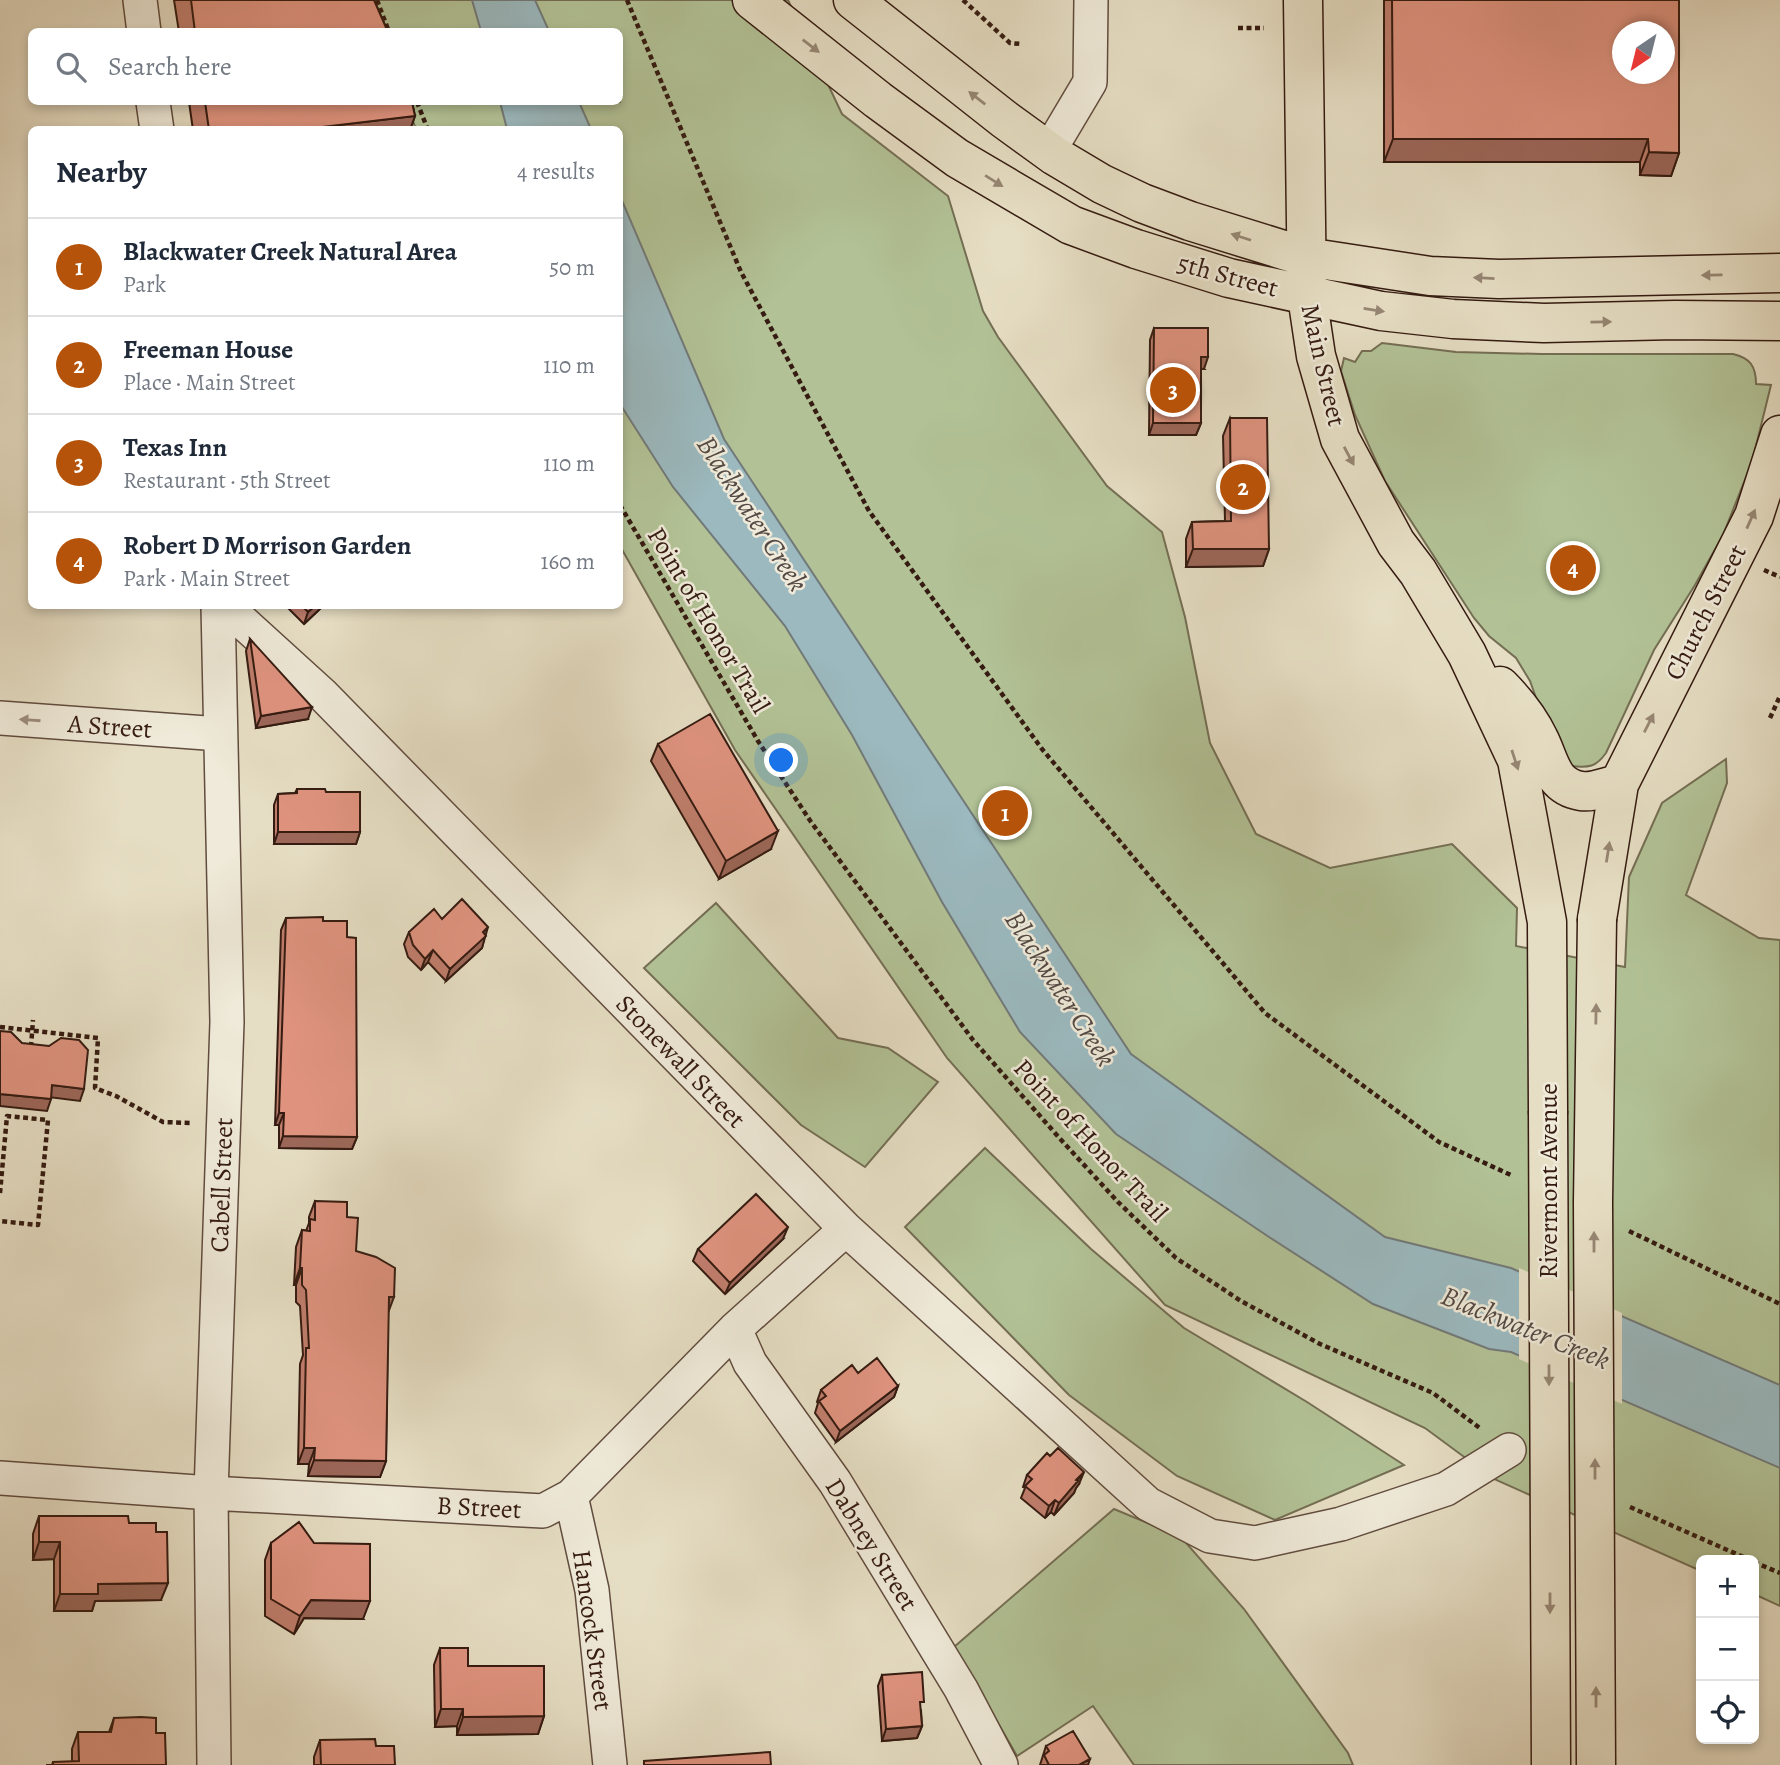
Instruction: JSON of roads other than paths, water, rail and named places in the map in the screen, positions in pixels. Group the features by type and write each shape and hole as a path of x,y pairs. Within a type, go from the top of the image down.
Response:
{"main road":[{"name":"5th Street","path":"852,0 1004,120 1102,184 1190,221 1306,257 1430,276 1499,279 1780,274"},
{"name":"Main Street","path":"1303,0 1307,296 1316,356 1340,439 1396,542 1418,572 1467,654"},
{"name":"5th Street","path":"755,2 957,158 1071,225 1229,278 1381,311 1453,319 1544,323 1780,321"},
{"name":"Church Street","path":"1619,784 1754,516 1780,435"},
{"path":"1467,654 1508,694 1539,738 1551,771 1569,788 1584,792 1619,784"},
{"name":"Rivermont Avenue","path":"1467,654 1517,760 1547,922 1551,1765"},
{"name":"Rivermont Avenue","path":"1596,1765 1594,1202 1597,919 1619,784"}],"street":[{"path":"140,0 144,28"},
{"path":"1049,151 1090,82 1091,0"},
{"path":"153,105 156,126"},
{"name":"Cabell Street","path":"214,1765 212,1493 227,1022 218,609"},
{"name":"Stonewall Street","path":"228,609 333,705 846,1229 1148,1504 1210,1536 1255,1543 1341,1524 1446,1489 1509,1450"},
{"name":"A Street","path":"0,718 220,734"},
{"name":"B Street","path":"0,1478 212,1493 543,1511 571,1496 735,1329 846,1229"},
{"name":"Dabney Street","path":"735,1329 750,1363 835,1482 961,1689 1001,1765"},
{"name":"Hancock Street","path":"571,1496 592,1590 610,1765"}],"water":[{"path":"472,0 535,0 548,28 480,28"},
{"path":"501,105 580,105 590,126 506,126"},
{"name":"Blackwater Creek","path":"623,203 724,439 1131,1054 1385,1237 1511,1268 1780,1385 1780,1468 1511,1352 1489,1349 1373,1304 1116,1134 1020,1032 942,902 852,735 785,626 673,487 623,409"}],"place":[{"name":"Texas Inn","path":"1173,390"},
{"name":"Freeman House","path":"1243,487"},
{"name":"Robert D Morrison Garden","path":"1573,568"},
{"name":"Blackwater Creek Natural Area","path":"1005,813"}]}
